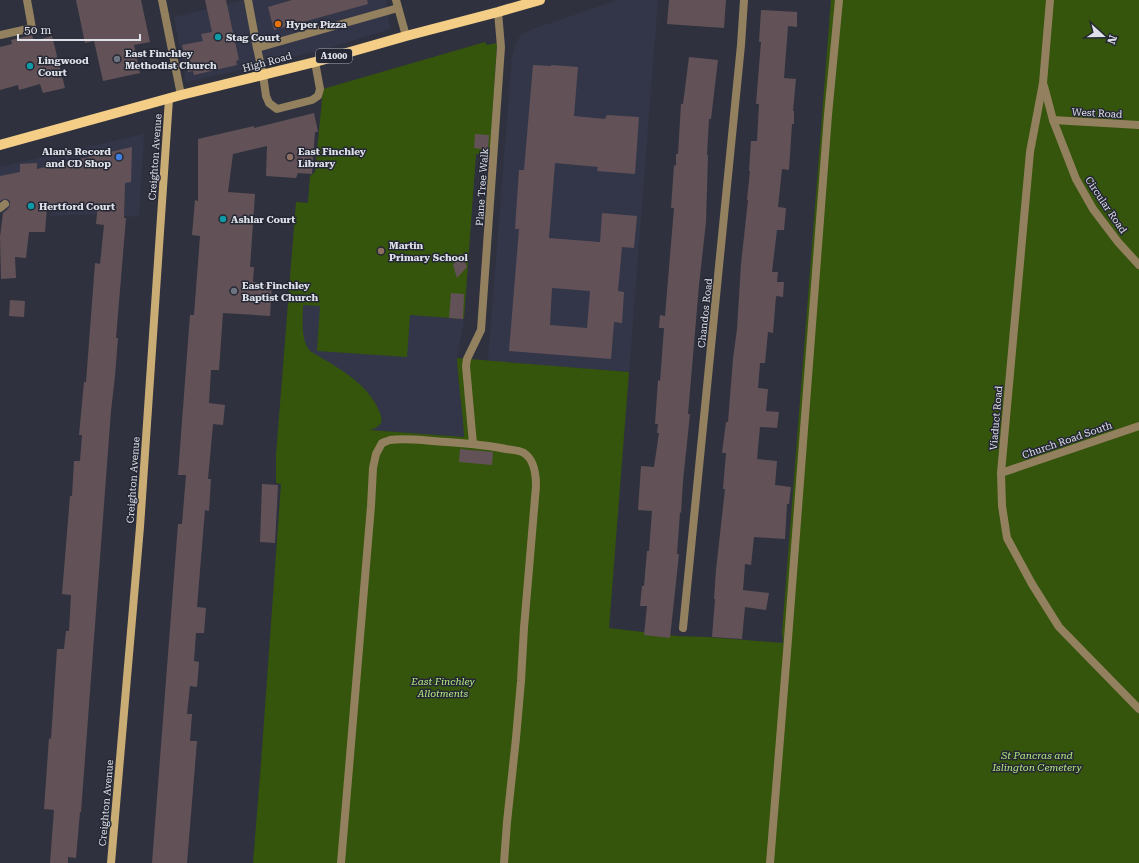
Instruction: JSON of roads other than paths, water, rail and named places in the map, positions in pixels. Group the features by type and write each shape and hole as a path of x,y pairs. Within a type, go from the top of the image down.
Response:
{"main road":[{"name":"High Road","path":"0,145 181,95 315,62 540,0"}],"street":[{"path":"0,35 32,28 27,0"},
{"path":"162,0 181,95"},
{"path":"248,0 266,96 269,103 277,109 312,100 318,96 320,89 315,62"},
{"name":"Chandos Road","path":"684,628 741,46 744,0"},
{"path":"770,863 788,652 828,115 839,0"},
{"path":"1043,83 1050,0"},
{"path":"397,4 406,36"},
{"name":"High Road","path":"257,48 397,4"},
{"name":"Plane Tree Walk","path":"473,444 466,372 467,359 481,330 501,47 498,12"},
{"name":"Circular Road","path":"1043,83 1053,120 1076,179 1093,209 1118,242 1139,265"},
{"name":"Viaduct Road","path":"1043,83 1030,152 1001,473 1002,506 1007,538 1032,584 1059,627 1139,710"},
{"name":"Creighton Avenue","path":"111,863 140,520 169,99"},
{"name":"West Road","path":"1053,120 1139,125"},
{"name":"Church Road South","path":"1001,473 1139,426"},
{"path":"341,863 373,468 376,454 382,443 389,440 473,444 498,447 524,453 532,462 536,478 532,544 524,628 520,695 504,863"}],"place":[{"name":"Hyper Pizza","path":"278,24"},
{"name":"Stag Court","path":"218,37"},
{"name":"East Finchley Methodist Church","path":"117,59"},
{"name":"Lingwood Court","path":"30,66"},
{"name":"Alan's Record and CD Shop","path":"119,157"},
{"name":"East Finchley Library","path":"290,157"},
{"name":"Hertford Court","path":"31,206"},
{"name":"Ashlar Court","path":"223,219"},
{"name":"Martin Primary School","path":"381,251"},
{"name":"East Finchley Baptist Church","path":"234,291"}],"park label":[{"name":"East Finchley Allotments","path":"443,686"},
{"name":"St Pancras and Islington Cemetery","path":"1037,760"}]}
